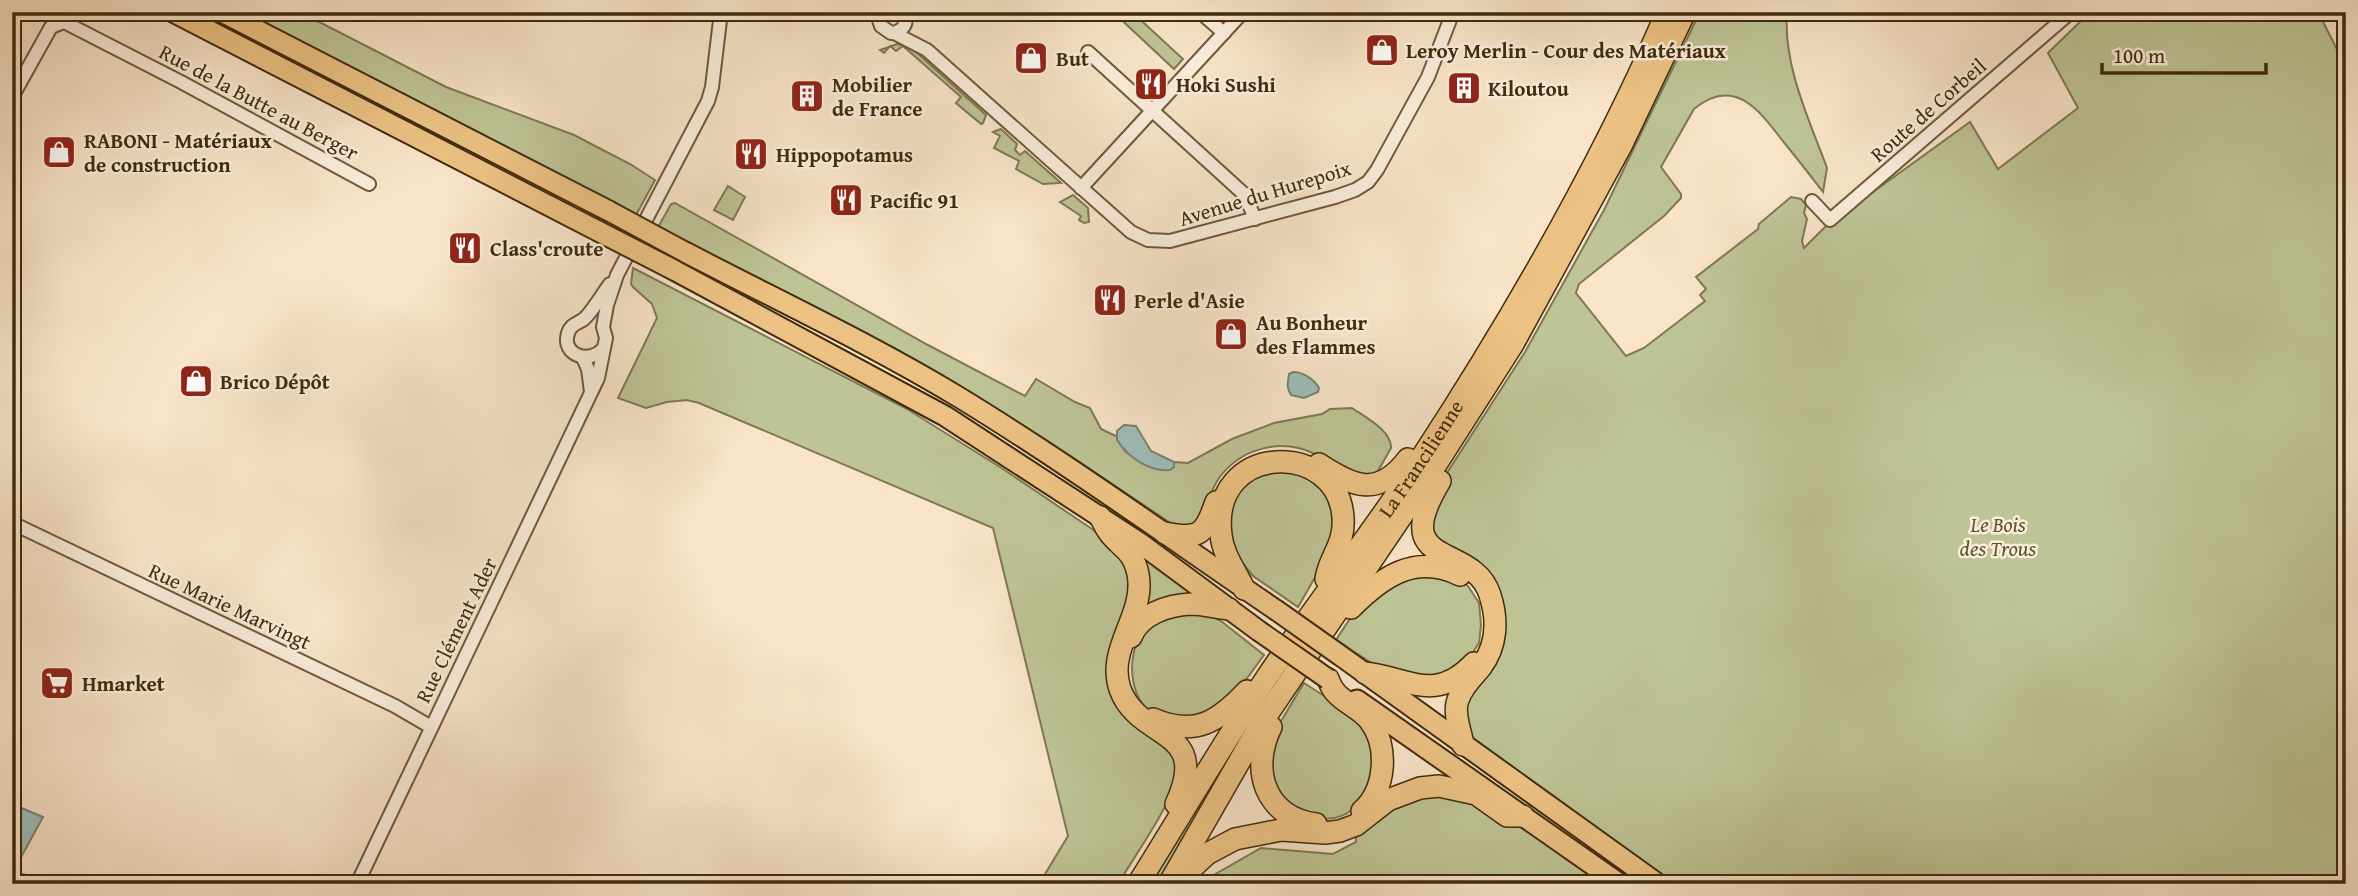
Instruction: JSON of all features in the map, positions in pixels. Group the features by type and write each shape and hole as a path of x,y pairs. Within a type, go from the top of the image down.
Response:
{"highway":[{"name":"La Francilienne","path":"1138,884 1269,675 1433,439 1532,278 1606,139 1667,12"},
{"name":"La Francilienne","path":"1169,884 1274,703 1336,614 1513,344 1600,187 1685,12"},
{"path":"1462,745 1456,716 1457,702 1489,653 1496,632 1495,613 1489,591 1478,576 1428,543 1422,531 1421,520 1434,491 1472,427 1473,406"},
{"path":"1165,533 1188,537 1200,533 1210,520 1219,492 1231,475 1245,463 1262,455 1284,453 1301,456 1351,483 1375,485 1399,471 1415,449 1433,439"},
{"path":"1244,589 1225,551 1221,536 1220,517 1225,496 1235,480 1248,469 1264,462 1280,460 1315,471 1328,482 1339,499 1343,517 1342,536 1327,573 1324,595"},
{"path":"1101,517 1108,532 1133,558 1139,586 1134,614 1119,653 1117,671 1120,687 1126,701 1137,715 1166,733 1185,761 1185,780 1172,812 1170,831"},
{"path":"1336,614 1349,610 1371,587 1385,578 1416,567 1436,566 1467,578 1477,586 1487,614 1486,640 1473,665 1462,674 1448,682 1421,686 1365,673"},
{"path":"1229,609 1185,605 1162,610 1145,618 1133,631 1124,654 1122,671 1130,697 1153,719 1171,726 1198,726 1227,712 1246,692 1269,675"},
{"path":"1274,703 1271,726 1261,753 1260,768 1265,786 1273,800 1297,820 1312,824 1326,825 1355,817 1376,795 1382,765 1381,748 1370,720 1335,693 1328,679"},
{"path":"1180,884 1208,854 1235,839 1281,830 1325,833 1340,831 1356,825 1388,800 1420,788 1439,786 1476,794 1507,816 1523,816"}],"main road":[{"path":"173,12 672,269 945,416 1140,543 1294,656 1620,884"},
{"path":"222,12 609,211 956,396 1068,466 1310,633 1658,884"}],"street":[{"name":"Rue Clément Ader","path":"357,884 592,393 601,369 606,338 603,327 617,275 708,101 721,12"},
{"path":"1200,12 1224,33"},
{"path":"1081,188 1242,12"},
{"name":"Avenue du Hurepoix","path":"878,15 884,30 927,50 1131,232 1148,240 1181,239 1335,197 1368,182 1386,156 1428,77 1453,12"},
{"name":"Route de Corbeil","path":"1812,201 1830,220 2071,12"},
{"path":"894,33 903,28 905,14"},
{"name":"Avenue du Hurepoix","path":"905,14 927,50"},
{"name":"Rue de la Butte au Berger","path":"12,97 51,27 64,22 369,184"},
{"path":"1088,52 1245,195 1255,219"},
{"name":"Rue Clément Ader","path":"592,393 588,369 583,358 571,350 567,338 571,327 583,320 617,275"},
{"path":"583,320 594,320 603,327"},
{"path":"583,358 594,356 603,349"},
{"name":"Rue Marie Marvingt","path":"12,523 395,706 430,727"},
{"path":"12,880 41,884"}],"green space":[{"path":"241,12 300,12 446,87 574,135 655,180 635,217"},
{"path":"1113,12 1132,12 1183,59 1174,69"},
{"name":"Le Bois des Trous","path":"1700,12 1787,12 1793,72 1827,168 1823,192 1755,108 1733,96 1721,96 1694,109 1661,167 1681,194 1681,198 1664,216 1579,284 1576,293 1626,356 1644,348 1705,301 1700,295 1706,289 1696,277 1758,229 1759,224 1791,197 1801,199 1806,205 1804,213 1807,219 1802,241 1804,248 1826,226 1970,122 1998,169 2078,108 2048,53 2090,12 2318,12 2346,67 2346,884 1674,884 1461,730 1456,716 1481,667 1489,591 1437,550 1425,507 1525,352 1604,210"},
{"path":"897,44 906,46 915,51 986,115 983,123 956,103 961,97 903,46 896,51 890,46"},
{"path":"1001,129 1017,144 1015,150 1020,155 1025,151 1061,183 1043,184 1016,169 1019,161 994,148 1000,136 993,132"},
{"path":"728,186 745,197 733,220 714,210"},
{"path":"1073,195 1088,208 1089,222 1079,220 1081,216 1060,202"},
{"path":"675,203 928,345 1025,396 1036,379 1090,408 1101,429 1116,436 1125,451 1144,464 1174,467 1174,462 1188,463 1232,439 1274,423 1322,414 1330,409 1352,408 1383,430 1391,448 1374,478 1351,473 1302,449 1276,446 1263,448 1228,467 1219,478 1195,526 1175,526 1045,439 949,380 657,229 671,204"},
{"path":"633,268 907,409 1092,529 1123,561 1129,575 1131,593 1108,665 1170,748 1177,774 1162,813 1118,884 1039,884 1068,836 993,528 699,403 687,400 646,408 618,398 657,318 652,304 631,284"},
{"path":"1282,466 1323,487 1335,515 1329,553 1298,607 1253,576 1240,560 1228,533 1228,516 1246,478"},
{"path":"1141,557 1147,557 1196,596 1144,606"},
{"path":"1420,572 1456,579 1468,586 1479,603 1479,643 1468,660 1434,679 1381,669 1336,640 1353,614 1366,601"},
{"path":"1181,614 1207,614 1221,621 1264,655 1234,696 1205,718 1156,715 1141,701 1133,680 1133,657 1140,638 1153,626"},
{"path":"1304,683 1346,710 1363,725 1377,764 1358,803 1342,816 1298,816 1269,780 1272,736"},
{"path":"1403,793 1476,794 1612,884 1198,884 1261,848 1333,854 1356,842 1356,825"},
{"path":"1202,798 1207,801 1160,884 1147,884"}],"water":[{"path":"1293,372 1311,379 1319,388 1318,392 1304,398 1291,395 1288,382 1289,374"},
{"path":"1124,425 1136,426 1151,451 1174,462 1174,467 1170,470 1154,469 1127,452 1117,440 1117,431"},
{"path":"12,804 43,817 19,861 12,846"}],"place":[{"name":"Leroy Merlin - Cour des Matériaux","path":"1382,50"},
{"name":"But","path":"1031,58"},
{"name":"Hoki Sushi","path":"1151,84"},
{"name":"Kiloutou","path":"1464,88"},
{"name":"Mobilier de France","path":"807,96"},
{"name":"RABONI - Matériaux de construction","path":"59,152"},
{"name":"Hippopotamus","path":"751,154"},
{"name":"Pacific 91","path":"846,200"},
{"name":"Class'croute","path":"465,248"},
{"name":"Perle d'Asie","path":"1110,300"},
{"name":"Au Bonheur des Flammes","path":"1231,334"},
{"name":"Brico Dépôt","path":"196,381"},
{"name":"Hmarket","path":"57,683"}]}
